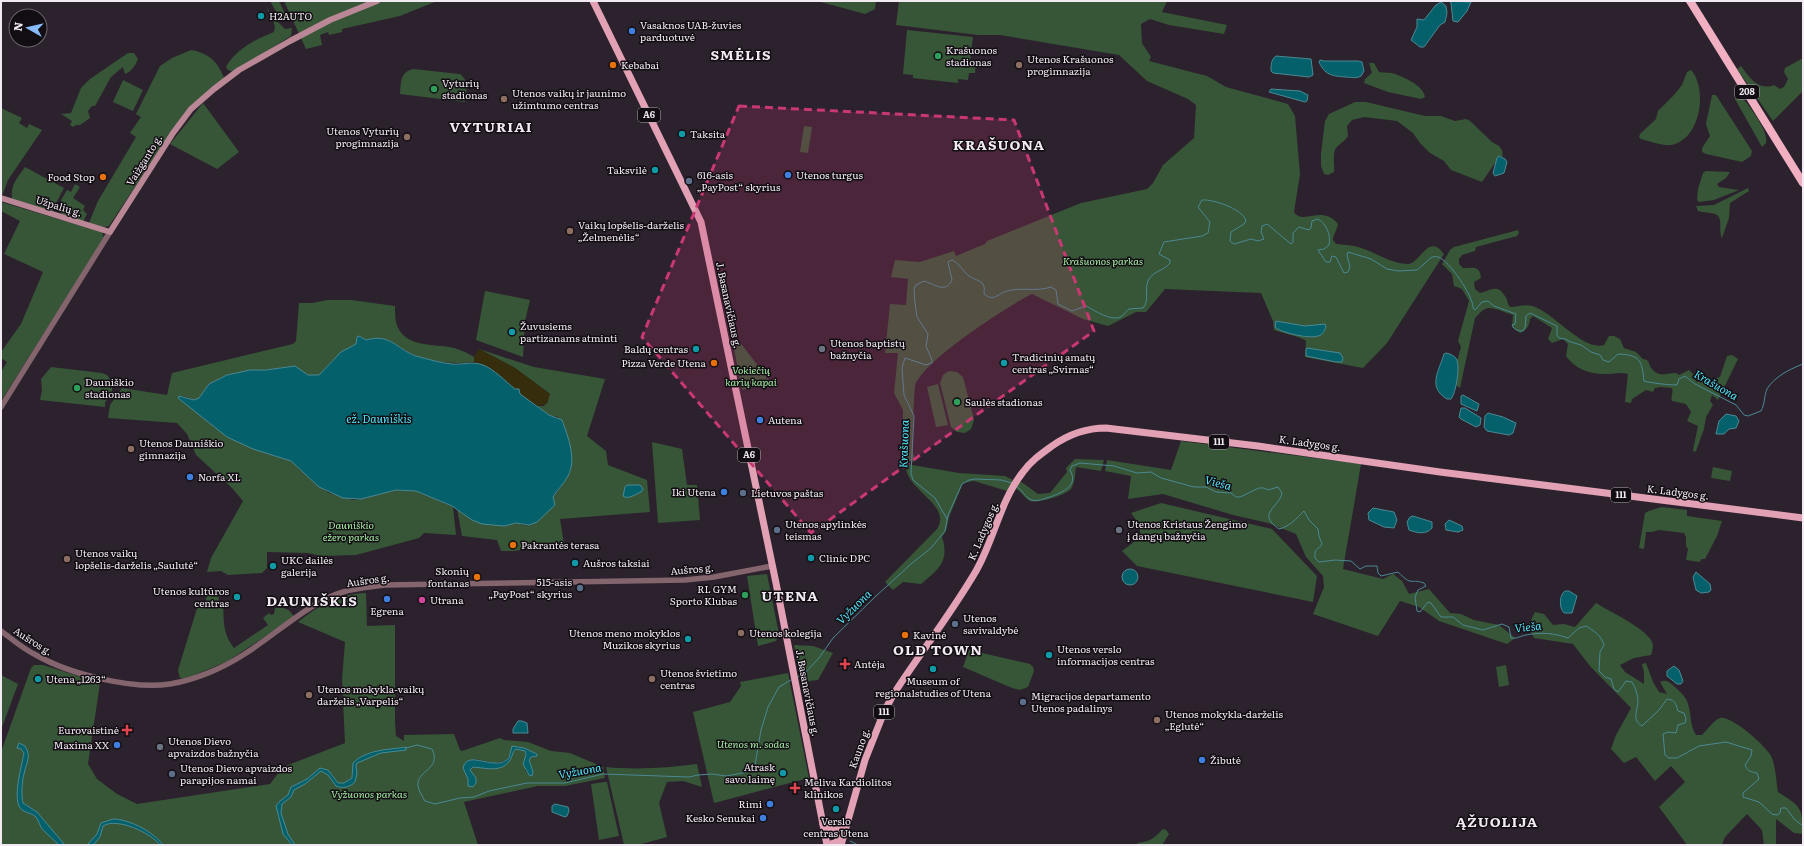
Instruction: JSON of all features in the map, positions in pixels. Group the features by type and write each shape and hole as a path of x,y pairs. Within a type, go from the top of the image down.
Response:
{"highway":[{"name":"208","path":"1690,1 1803,183"}],"main road":[{"name":"Vaižganto g.","path":"110,232 173,132 191,109 214,89 239,70 290,41 330,20 377,1"},
{"name":"J. Basanavičiaus g.","path":"593,1 701,222 797,688 827,845"},
{"name":"Užpalių g.","path":"1,198 110,232"},
{"name":"K. Ladygos g.","path":"928,644 976,572 1016,481 1036,458 1066,436 1081,430 1094,428 1106,428 1258,446 1440,472 1803,518"},
{"name":"Kauno g.","path":"842,845 846,824 865,760 884,712 893,695 928,644"},
{"path":"823,824 835,831 846,824"},
{"path":"827,845 835,843 844,834"}],"street":[{"name":"Vaižganto g.","path":"1,406 110,232"},
{"name":"Aušros g.","path":"1,631 34,654 56,665 78,673 140,684 170,684 224,665 243,655 324,600 343,592 385,585 685,580 714,577 772,566"}],"highlighted area":[{"path":"739,106 1014,120 1094,331 811,533 642,337"}],"green space":[{"path":"270,1 279,1 288,20 281,20"},
{"path":"284,1 437,1 400,16 342,29 342,32 329,35 328,32 320,35 322,45 306,49"},
{"path":"817,1 876,1 875,9 865,14"},
{"name":"Krašuonos parkas","path":"899,1 1167,1 1162,12 1227,25 1224,34 1169,25 1150,19 1141,24 1142,43 1151,57 1149,61 1207,76 1226,87 1288,104 1295,116 1300,174 1294,212 1298,216 1302,217 1319,215 1332,218 1338,224 1333,238 1336,244 1357,247 1402,264 1413,262 1425,250 1433,246 1438,248 1444,254 1387,343 1363,368 1305,357 1306,341 1274,330 1273,321 1261,293 1165,289 1146,312 1136,312 1108,326 1083,319 1032,294 967,335 933,363 921,376 915,386 913,441 914,462 903,459 903,410 894,393 898,353 885,353 890,304 906,305 908,279 891,277 895,260 920,262 954,251 956,256 985,244 987,241 1081,203 1147,189 1153,183 1163,165 1194,138 1196,105 1188,99 1147,81 1119,55 1000,35 978,35 896,25"},
{"path":"266,6 273,17 285,29 292,28 291,36 233,72 228,70 226,67 230,61 247,45 274,32 275,26"},
{"name":"Krašuonos stadionas","path":"907,30 973,37 970,61 976,62 975,73 969,73 968,80 958,79 958,83 913,78 913,75 903,74"},
{"path":"191,50 202,53 212,59 219,67 224,78 175,126 109,226 104,227 89,223 98,201 136,137 130,133 141,117 136,114 160,66 172,58"},
{"path":"128,53 134,53 138,59 133,68 125,74 123,67 111,77 95,106 92,106 88,111 90,118 80,125 73,127 70,125 72,121 61,114 71,113 81,88 90,79"},
{"path":"1803,58 1803,91 1773,121 1737,69 1741,66 1751,79 1759,85 1774,85 1780,89 1784,87 1788,79 1784,72 1785,68"},
{"path":"1369,63 1374,63 1379,72 1393,73 1413,82 1421,89 1425,97 1421,99 1388,92 1364,83 1365,79 1372,73"},
{"name":"Vyturių stadionas","path":"413,69 460,74 465,80 466,84 465,102 400,94 403,75 409,70"},
{"path":"1691,70 1696,78 1700,101 1699,113 1689,134 1681,141 1671,145 1641,139 1639,137 1640,134 1656,119 1658,111 1674,95 1682,85 1687,72"},
{"path":"123,80 143,90 133,111 113,102"},
{"path":"1712,95 1716,95 1752,151 1751,156 1742,162 1702,152 1702,148 1710,136 1706,124"},
{"path":"1740,95 1757,118 1764,132 1766,143 1762,147 1735,99 1735,96"},
{"path":"1355,102 1366,102 1425,116 1441,116 1455,121 1466,119 1492,142 1499,146 1502,150 1503,157 1501,156 1497,160 1482,182 1451,170 1444,161 1430,153 1413,133 1397,121 1364,117 1352,120 1347,126 1348,136 1336,148 1335,151 1334,172 1328,175 1324,174 1321,166 1321,154 1325,121 1329,114"},
{"path":"203,103 239,152 217,169 170,144"},
{"path":"1,108 22,118 19,123 27,128 29,124 42,130 8,180 2,196"},
{"path":"804,126 812,127 808,153 800,152"},
{"path":"25,167 64,188 52,211 12,199 13,185"},
{"path":"1706,171 1730,172 1726,178 1717,184 1719,187 1739,190 1714,200 1699,202 1697,200 1698,189 1703,173"},
{"path":"75,184 80,187 73,198 85,206 83,210 87,214 83,222 62,214 58,210 61,200 67,190 71,192"},
{"path":"1748,188 1749,191 1730,203 1729,218 1722,238 1718,216 1713,213 1698,211 1696,206 1714,205"},
{"path":"1,202 102,232 104,238 1,401 1,372 7,362 1,358 1,352 21,324 43,272 4,254 20,221 1,211"},
{"path":"1518,230 1519,233 1517,236 1476,247 1475,251 1462,255 1459,259 1459,264 1463,268 1478,269 1481,278 1474,282 1475,289 1480,293 1493,289 1499,290 1506,297 1510,307 1529,305 1541,310 1577,337 1595,345 1604,345 1609,336 1614,336 1620,339 1624,348 1636,352 1643,359 1649,362 1651,368 1655,372 1660,374 1676,373 1679,375 1689,370 1695,376 1696,382 1703,380 1710,384 1711,380 1720,377 1727,356 1732,355 1738,359 1718,400 1712,395 1710,401 1713,405 1706,417 1704,429 1696,451 1694,452 1693,450 1698,426 1687,421 1691,412 1686,404 1672,401 1672,388 1655,388 1653,392 1646,390 1632,399 1631,403 1625,402 1628,374 1597,374 1585,371 1575,365 1566,356 1568,344 1563,339 1552,343 1548,339 1552,328 1533,316 1530,319 1527,328 1520,333 1512,327 1513,315 1491,308 1485,309 1481,312 1475,318 1460,388 1456,385 1457,361 1461,347 1458,341 1469,301 1462,289 1454,286 1452,274 1442,264 1450,250 1454,247"},
{"path":"485,291 530,300 525,321 523,357 476,340"},
{"name":"Dauniškio ežero parkas","path":"328,300 351,300 395,306 396,322 400,331 405,337 420,343 454,348 474,357 474,362 439,362 410,353 388,340 375,338 366,340 362,337 357,337 356,344 335,358 319,375 308,375 295,366 227,375 209,384 199,398 194,400 183,396 180,400 190,406 227,437 291,461 319,487 329,493 353,500 396,490 416,491 453,507 456,535 424,533 419,538 356,555 321,556 308,553 267,552 267,568 262,573 228,575 221,571 207,572 211,558 243,501 232,488 196,455 187,434 177,423 108,418 110,405 122,388 167,395 172,373 293,344 296,341 299,303 312,303"},
{"name":"Vokiečių karių kapai","path":"736,341 739,341 771,383 742,390 733,344"},
{"path":"479,349 534,367 605,379 587,436 606,451 608,465 647,480 650,512 560,519 564,544 514,551 501,551 497,540 462,536 457,509 463,514 510,525 533,524 554,505 553,497 570,472 558,417 549,415 537,406 544,406 550,394 515,368"},
{"name":"Dauniškio stadionas","path":"51,367 102,373 107,375 112,382 112,395 105,402 105,407 40,400 42,390 41,379"},
{"name":"Saulės stadionas","path":"949,371 957,372 963,377 974,420 971,429 965,433 957,432 951,427 940,383 943,375"},
{"path":"938,384 948,425 936,427 927,387"},
{"path":"1181,441 1361,464 1343,569 1383,579 1393,574 1402,581 1409,594 1429,589 1450,613 1461,614 1474,620 1499,625 1515,638 1507,644 1439,621 1419,607 1400,601 1378,636 1313,614 1324,587 1323,576 1306,557 1296,534 1268,523 1233,515 1163,494 1128,499 1131,476 1105,471 1107,460 1171,470"},
{"path":"652,442 682,449 687,485 697,485 700,520 658,523"},
{"path":"1075,459 1104,460 1101,471 1076,467 1071,489 1063,494 1051,498 1034,502 1030,501 1016,489 1020,481 1038,494 1050,493 1067,472 1066,468"},
{"path":"906,464 959,473 1005,476 1013,480 1007,491 974,481 963,483 949,517 946,531 942,537 944,552 941,564 933,574 921,584 903,582 893,590 885,582 937,529 940,520 938,512 933,504 912,481 907,473"},
{"path":"1713,467 1732,471 1730,481 1711,478"},
{"path":"1161,503 1272,529 1317,576 1313,602 1137,566 1122,551 1134,542 1140,535 1139,526 1131,513"},
{"path":"1662,507 1687,510 1687,516 1722,521 1717,536 1705,559 1701,559 1700,562 1686,560 1688,549 1686,546 1686,537 1684,533 1659,530 1646,532 1644,549 1639,548 1645,513"},
{"path":"767,574 779,634 776,641 758,646 747,576"},
{"path":"208,593 218,593 219,601 223,601 227,637 234,648 268,625 263,618 269,613 271,615 274,614 275,608 286,609 291,612 294,617 228,661 192,676 180,678 178,670 199,602 205,602"},
{"name":"Vyžuonos parkas","path":"366,593 367,626 395,625 396,736 404,741 404,735 454,734 460,750 462,751 500,738 504,740 528,742 551,751 570,753 603,767 605,778 565,786 538,786 464,802 478,845 1,845 1,752 31,668 34,665 43,665 100,683 88,764 97,779 117,794 137,804 270,784 283,767 345,743 342,680 345,642 298,622 314,610 338,598","holes":["514,746 524,748 537,754 536,757 531,757 529,760 533,772 532,776 525,770 525,751 516,748 503,766 473,767 470,769 468,786 468,779 464,771 475,759 495,763 507,760"]},
{"path":"1596,603 1643,631 1652,642 1653,648 1651,655 1634,658 1620,665 1625,672 1644,684 1642,664 1646,663 1653,682 1659,692 1667,694 1660,682 1662,681 1667,681 1674,686 1688,703 1692,727 1696,735 1702,735 1718,719 1725,718 1748,732 1768,751 1774,764 1778,792 1796,804 1799,808 1802,818 1803,834 1794,833 1776,819 1776,845 1764,845 1762,830 1747,814 1725,837 1722,845 1687,845 1659,807 1685,782 1671,766 1655,781 1636,757 1624,763 1611,749 1616,735 1631,708 1590,666 1573,644 1534,638 1528,626 1535,612 1544,614 1553,625 1564,624 1575,627"},
{"path":"794,645 813,646 833,653 818,680 801,682"},
{"path":"969,650 1030,664 1034,671 1028,687 1020,690 1012,688 963,667"},
{"path":"1506,665 1509,685 1499,687 1496,667"},
{"name":"Utenos m. sodas","path":"788,673 809,778 714,803 693,712 730,702 741,686 740,682"},
{"path":"1,675 18,684 1,730"},
{"path":"697,764 702,787 683,781 667,782 659,803 667,837 638,845 624,845 606,767 652,768"},
{"path":"607,782 619,836 599,840 591,784"},
{"path":"1163,829 1169,834 1162,845 1135,845 1152,839"}],"sand":[{"path":"479,349 515,368 550,394 547,404 537,406 520,394 519,390 515,389 496,373 474,362 474,357"}],"water":[{"path":"1449,1 1471,2 1467,11 1458,22 1453,21 1451,3"},
{"path":"1441,2 1446,6 1447,13 1445,22 1440,25 1424,47 1420,47 1411,40 1417,27 1417,19 1424,20 1436,5"},
{"path":"1276,56 1311,59 1313,75 1309,77 1273,73 1271,71 1272,63"},
{"path":"1320,60 1362,62 1364,71 1361,76 1353,78 1340,77 1326,72 1319,62"},
{"path":"1271,89 1300,91 1308,95 1307,101 1305,102 1269,92"},
{"path":"1499,156 1507,162 1504,173 1495,176 1493,173 1497,158"},
{"path":"1276,321 1305,326 1325,324 1326,327 1321,335 1314,337 1302,336 1278,329 1275,327"},
{"name":"ež. Dauniškis","path":"359,336 366,340 375,338 388,340 409,353 434,361 452,364 475,363 483,365 495,372 515,389 519,389 520,394 549,415 562,420 571,448 572,462 571,469 565,482 553,497 555,505 537,522 529,525 516,523 504,526 482,524 472,520 452,506 416,491 396,490 361,499 343,498 319,487 291,461 253,449 227,437 178,398 179,396 194,400 199,398 209,384 227,375 250,370 266,370 295,366 308,375 319,375 341,352 356,344 357,337"},
{"path":"1307,348 1340,353 1343,358 1342,362 1306,356"},
{"path":"1446,353 1455,357 1458,364 1456,386 1451,399 1447,399 1441,394 1437,389 1436,384 1437,373 1444,354"},
{"path":"1463,395 1479,404 1477,411 1461,404 1461,396"},
{"path":"1461,408 1465,408 1481,418 1480,425 1476,427 1461,419 1459,417"},
{"path":"1488,413 1503,417 1516,423 1513,433 1509,435 1487,431 1484,427 1485,416"},
{"path":"1726,414 1736,416 1739,421 1736,428 1729,429 1724,434 1716,434 1719,421"},
{"path":"627,485 640,485 643,489 641,492 630,497 625,497 623,496"},
{"path":"1373,508 1394,512 1397,520 1394,528 1384,527 1369,520 1368,513"},
{"path":"1413,516 1432,522 1432,528 1427,532 1418,533 1409,530 1407,522 1410,517"},
{"path":"1449,520 1462,526 1463,530 1458,532 1446,530 1445,524"},
{"path":"1130,569 1136,571 1138,577 1136,583 1130,585 1124,583 1122,577 1124,571"},
{"path":"1696,572 1710,584 1711,590 1709,592 1701,593 1696,590 1693,577"},
{"path":"1565,591 1569,591 1577,596 1572,613 1564,613 1561,608 1560,602"},
{"path":"1674,666 1679,670 1683,681 1681,684 1677,684 1667,676 1667,671"},
{"path":"518,721 527,723 528,733 513,733 513,729"},
{"path":"19,743 25,746 28,753 28,760 22,784 23,803 37,812 65,845 59,845 42,829 36,817 25,812 19,806 17,792 24,753 21,749 17,748"},
{"path":"512,746 524,748 537,754 537,756 531,757 529,760 533,772 532,776 529,775 523,764 526,755 525,751 516,749 510,760 503,767 488,769 473,767 470,770 476,778 476,783 473,787 468,786 468,779 463,768 466,762 476,760 497,763 503,762 509,758"},
{"path":"406,747 406,750 381,753 357,763 355,782 349,786 336,786 328,775 321,771 305,784 294,790 291,797 282,804 281,813 288,834 295,845 292,845 283,834 276,806 288,795 291,787 307,779 320,768 328,770 338,783 344,783 352,778 353,763 359,758 378,751"},
{"path":"555,804 568,807 569,811 567,816 565,817 552,812 552,806"},
{"path":"113,819 126,821 141,827 154,835 163,845 160,845 156,840 142,831 117,823 103,826 100,837 93,845 87,845 97,834 101,823"}],"waterway":[{"name":"Krašuona","path":"947,519 935,498 913,480 911,473 914,416 904,395 902,368 905,358 926,365 932,363 926,346 928,334 917,317 914,289 916,285 924,281 940,287 949,284 952,280 948,262 952,260 957,263 969,276 983,284 984,294 987,296 996,297 1004,292 1018,289 1040,289 1051,287 1056,290 1058,304 1072,311 1086,306 1109,317 1118,318 1129,309 1143,308 1145,305 1148,281 1152,275 1165,268 1170,263 1170,260 1159,254 1164,242 1202,236 1208,233 1210,222 1198,207 1202,200 1220,203 1234,209 1244,217 1246,221 1244,224 1231,232 1230,241 1234,244 1251,239 1258,241 1264,239 1261,232 1262,226 1267,224 1291,244 1293,242 1293,233 1299,227 1309,230 1311,228 1312,221 1318,219 1324,224 1329,234 1329,245 1324,249 1318,250 1326,262 1330,262 1332,256 1336,257 1344,273 1348,272 1350,267 1347,255 1348,252 1371,259 1387,269 1399,271 1417,270 1432,257 1438,257 1448,265 1460,280 1470,296 1473,308 1475,310 1482,302 1488,301 1494,306 1516,314 1515,324 1512,325 1515,329 1521,331 1525,328 1526,316 1530,313 1557,326 1557,335 1559,338 1581,345 1591,352 1600,355 1603,360 1609,362 1618,354 1635,357 1641,363 1644,381 1677,385 1679,379 1685,376 1695,384 1736,405 1744,415 1748,416 1761,411 1767,389 1770,385 1783,374 1803,364"},
{"name":"Vieša","path":"1016,486 1032,500 1050,497 1068,488 1072,480 1070,470 1072,466 1080,463 1114,466 1137,473 1151,472 1161,478 1194,487 1206,487 1216,492 1231,493 1236,497 1240,497 1259,488 1268,490 1278,487 1282,493 1269,515 1269,519 1272,523 1279,529 1283,528 1293,522 1304,511 1309,520 1318,529 1322,544 1316,551 1315,558 1319,562 1335,560 1351,561 1360,569 1366,566 1377,566 1378,573 1381,576 1398,572 1409,581 1424,583 1426,586 1418,590 1415,597 1417,611 1420,612 1428,602 1431,603 1441,617 1453,617 1463,625 1483,630 1502,624 1509,627 1511,638 1542,633 1568,638 1579,628 1586,626 1599,636 1604,645 1600,652 1599,671 1605,677 1611,679 1614,689 1618,692 1626,681 1632,682 1636,691 1638,702 1636,718 1639,724 1642,726 1659,710 1667,699 1674,702 1678,711 1684,713 1686,719 1685,723 1678,725 1676,733 1668,732 1663,734 1665,755 1669,758 1677,758 1699,746 1726,742 1752,750 1751,756 1745,765 1747,769 1757,773 1759,779 1743,793 1743,797 1759,802 1772,814 1777,815 1780,813 1781,808 1786,808 1794,819 1803,826"},
{"name":"Vyžuona","path":"797,677 805,673 819,658 833,638 875,597 931,548 945,531 948,515 962,484 969,480 975,479 1001,480 1012,483"},
{"name":"Vyžuona","path":"406,748 417,745 432,749 434,761 421,776 418,781 418,786 425,801 435,804 460,798 474,797 489,791 527,783 565,783 603,774 689,777 712,774 726,776 748,772 755,765 761,730 768,707 779,687 791,680"},
{"path":"850,841 858,845"}],"place":[{"name":"H2AUTO","path":"261,16"},
{"name":"Vasaknos UAB-žuvies parduotuvė","path":"632,31"},
{"name":"Krašuonos stadionas","path":"938,56"},
{"name":"Kebabai","path":"613,65"},
{"name":"Utenos Krašuonos progimnazija","path":"1019,65"},
{"name":"Vyturių stadionas","path":"434,89"},
{"name":"Utenos vaikų ir jaunimo užimtumo centras","path":"504,99"},
{"name":"Taksita","path":"682,134"},
{"name":"Utenos Vyturių progimnazija","path":"407,137"},
{"name":"Taksvilė","path":"655,170"},
{"name":"Utenos turgus","path":"788,175"},
{"name":"Food Stop","path":"103,177"},
{"name":"616-asis „PayPost“ skyrius","path":"689,181"},
{"name":"Vaikų lopšelis-darželis „Želmenėlis“","path":"570,231"},
{"name":"Žuvusiems partizanams atminti","path":"512,332"},
{"name":"Baldų centras","path":"696,349"},
{"name":"Utenos baptistų bažnyčia","path":"822,349"},
{"name":"Pizza Verde Utena","path":"714,363"},
{"name":"Tradicinių amatų centras „Svirnas“","path":"1004,363"},
{"name":"Dauniškio stadionas","path":"77,388"},
{"name":"Saulės stadionas","path":"957,402"},
{"name":"Autena","path":"760,420"},
{"name":"Utenos Dauniškio gimnazija","path":"131,449"},
{"name":"Norfa XL","path":"190,477"},
{"name":"Iki Utena","path":"724,492"},
{"name":"Lietuvos paštas","path":"743,493"},
{"name":"Utenos apylinkės teismas","path":"777,530"},
{"name":"Utenos Kristaus Žengimo į dangų bažnyčia","path":"1119,530"},
{"name":"Pakrantės terasa","path":"513,545"},
{"name":"Clinic DPC","path":"811,558"},
{"name":"Utenos vaikų lopšelis-darželis „Saulutė“","path":"67,559"},
{"name":"Aušros taksiai","path":"575,563"},
{"name":"UKC dailės galerija","path":"273,566"},
{"name":"Skonių fontanas","path":"477,577"},
{"name":"515-asis „PayPost“ skyrius","path":"580,588"},
{"name":"RL GYM Sporto Klubas","path":"745,595"},
{"name":"Utenos kultūros centras","path":"237,597"},
{"name":"Egrena","path":"387,599"},
{"name":"Utrana","path":"422,600"},
{"name":"Utenos savivaldybė","path":"955,624"},
{"name":"Utenos kolegija","path":"741,633"},
{"name":"Kavinė","path":"905,635"},
{"name":"Utenos meno mokyklos Muzikos skyrius","path":"688,639"},
{"name":"Utenos verslo informacijos centras","path":"1049,655"},
{"name":"Antėja","path":"845,664"},
{"name":"Museum of regionalstudies of Utena","path":"933,669"},
{"name":"Utena „1263“","path":"38,679"},
{"name":"Utenos švietimo centras","path":"652,679"},
{"name":"Utenos mokykla-vaikų darželis „Varpelis“","path":"309,695"},
{"name":"Migracijos departamento Utenos padalinys","path":"1023,702"},
{"name":"Utenos mokykla-darželis „Eglutė“","path":"1157,720"},
{"name":"Eurovaistinė","path":"127,730"},
{"name":"Maxima XX","path":"117,745"},
{"name":"Utenos Dievo apvaizdos bažnyčia","path":"160,747"},
{"name":"Žibutė","path":"1202,760"},
{"name":"Atrask savo laimę","path":"783,773"},
{"name":"Utenos Dievo apvaizdos parapijos namai","path":"172,774"},
{"name":"Meliva Kardiolitos klinikos","path":"795,788"},
{"name":"Rimi","path":"770,804"},
{"name":"Verslo centras Utena","path":"836,809"},
{"name":"Kesko Senukai","path":"763,818"}],"district":[{"name":"SMĖLIS","path":"741,55"},
{"name":"VYTURIAI","path":"491,127"},
{"name":"KRAŠUONA","path":"999,145"},
{"name":"UTENA","path":"790,596"},
{"name":"DAUNIŠKIS","path":"312,601"},
{"name":"OLD TOWN","path":"938,650"},
{"name":"ĄŽUOLIJA","path":"1497,822"}]}
